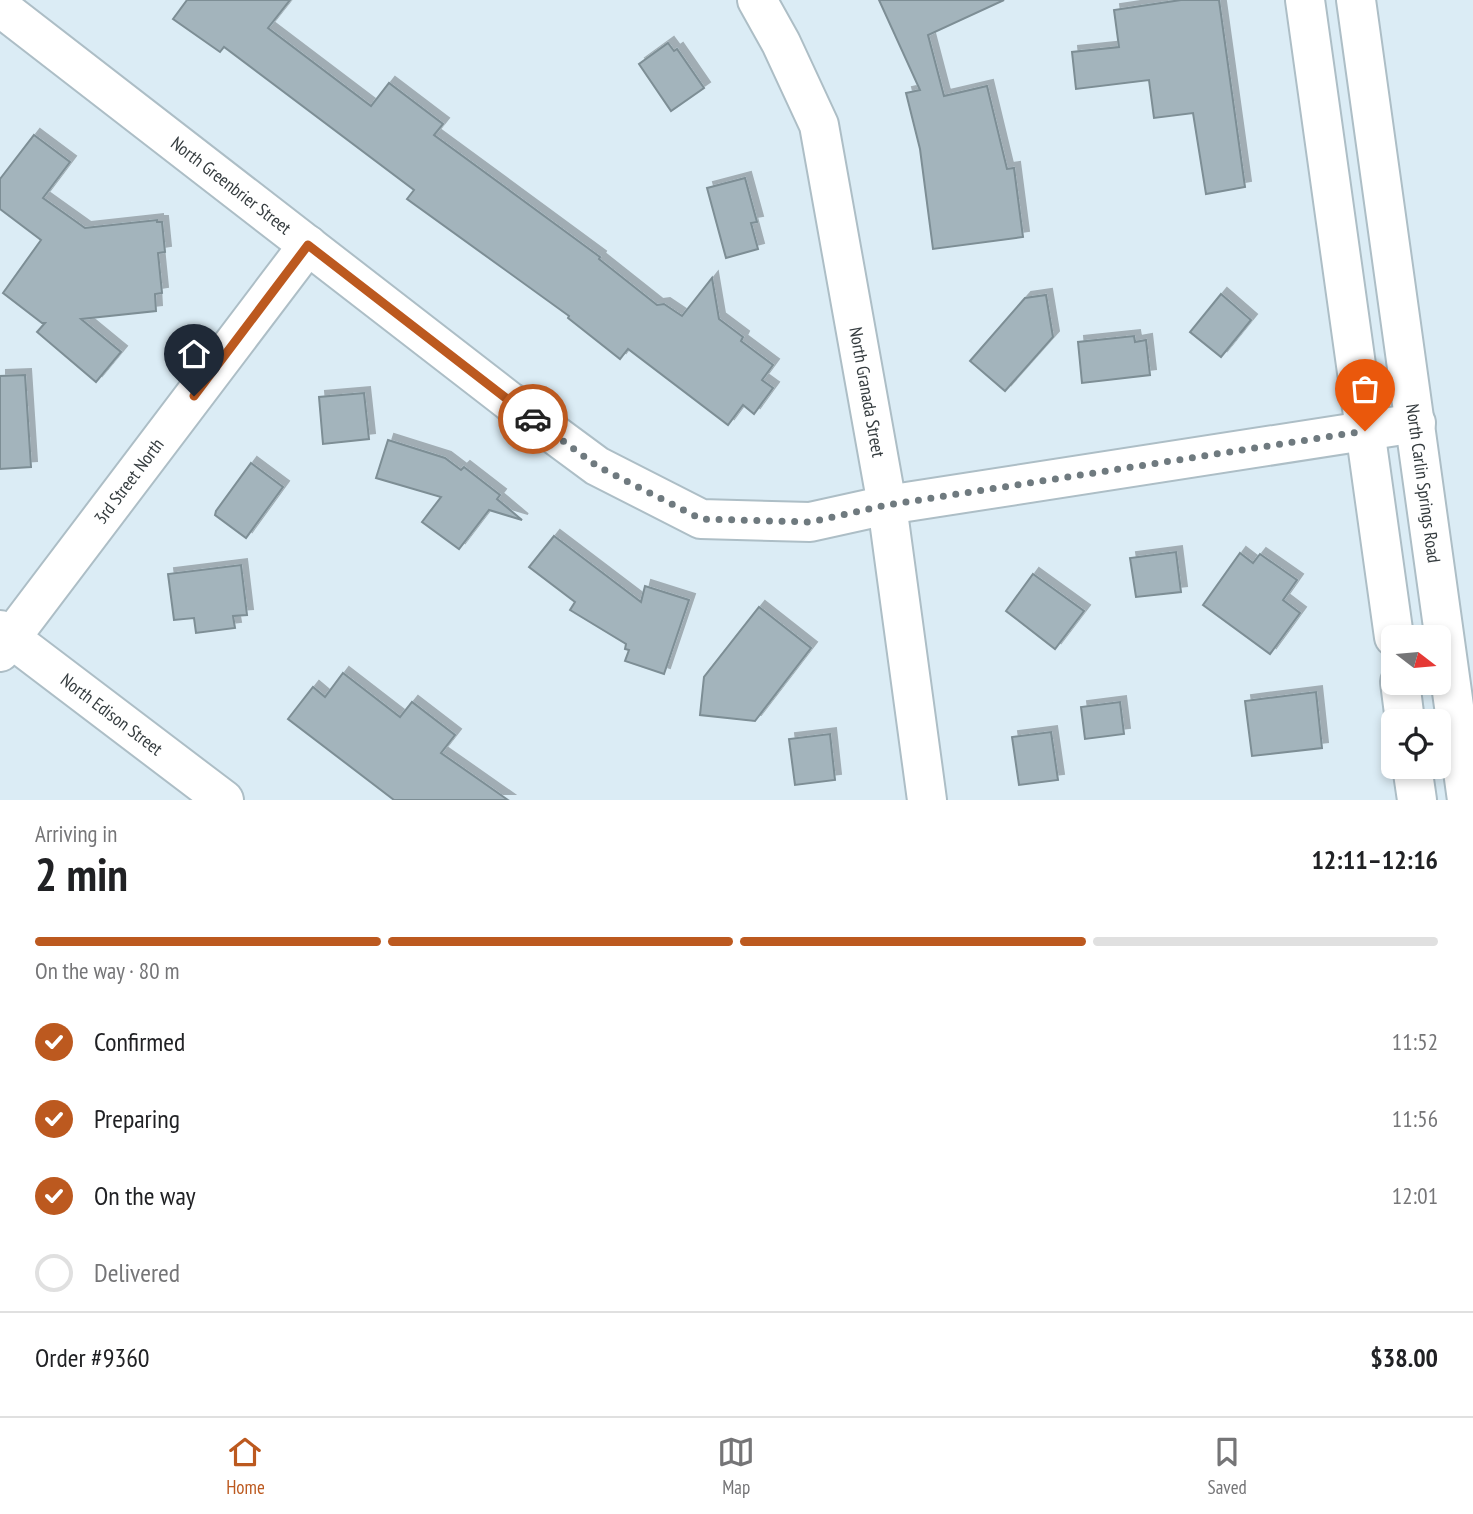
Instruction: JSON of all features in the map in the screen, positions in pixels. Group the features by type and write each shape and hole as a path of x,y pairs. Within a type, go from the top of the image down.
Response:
{"street":[{"name":"North Granada Street","path":"757,0 781,43 819,125 887,505 927,800"},
{"path":"1305,0 1392,625"},
{"name":"North Carlin Springs Road","path":"1356,0 1467,800"},
{"name":"North Greenbrier Street","path":"0,7 597,466 701,519 810,522 887,505 1416,423"},
{"name":"3rd Street North","path":"3,640 308,245"},
{"name":"North Edison Street","path":"3,640 224,800"},
{"path":"1414,779 1416,800"}],"building":[{"path":"187,0 290,0 268,28 371,106 389,83 443,124 434,135 600,257 599,259 657,305 664,304 682,316 712,278 719,319 743,337 741,341 773,365 762,380 773,388 754,414 743,405 728,425 628,349 620,359 568,318 569,316 407,199 414,190 224,47 220,52 173,19"},
{"path":"879,0 1004,0 928,35 944,96 987,86 1007,169 1014,168 1023,237 933,249 920,149 906,93 920,90"},
{"path":"1181,0 1219,0 1245,187 1206,194 1193,113 1154,118 1149,80 1076,89 1072,52 1119,47 1114,10"},
{"path":"668,43 674,51 677,49 704,88 671,111 639,64"},
{"path":"34,135 70,162 43,198 85,228 157,220 162,222 165,252 158,253 162,293 155,294 156,311 81,319 121,352 96,382 37,332 45,323 3,293 41,240 0,209 0,179"},
{"path":"745,178 757,222 751,223 758,249 726,258 707,188"},
{"path":"1221,294 1251,320 1221,357 1190,332"},
{"path":"1046,295 1053,337 1005,391 970,361 1025,298"},
{"path":"1134,336 1135,342 1146,340 1150,375 1082,383 1078,342"},
{"path":"25,375 31,467 0,469 0,376"},
{"path":"364,393 369,439 323,444 319,397"},
{"path":"388,440 445,458 461,470 464,467 500,495 497,499 522,520 489,510 459,549 422,522 441,497 376,478"},
{"path":"251,463 283,487 246,538 215,515"},
{"path":"554,536 641,602 645,586 689,600 664,674 625,661 629,650 625,649 626,644 570,610 575,602 529,567"},
{"path":"1176,552 1181,592 1136,597 1130,558"},
{"path":"1240,553 1253,563 1260,554 1297,580 1283,600 1300,613 1270,654 1203,605"},
{"path":"241,565 247,615 233,616 235,628 196,633 194,618 174,620 168,574"},
{"path":"1033,574 1084,611 1055,649 1006,611"},
{"path":"759,607 811,648 755,721 700,715 704,677"},
{"path":"343,673 400,717 412,702 455,735 441,753 508,800 394,800 288,719 313,687 325,697"},
{"path":"1316,692 1322,748 1252,756 1245,701"},
{"path":"1120,702 1124,734 1085,739 1081,707"},
{"path":"1051,732 1058,780 1019,785 1012,737"},
{"path":"830,734 835,780 795,785 789,739"}],"way so far":[{"path":"533,419 597,466 701,519 810,522 887,505 1365,431"}],"route":[{"path":"194,396 308,245 533,419"}]}
